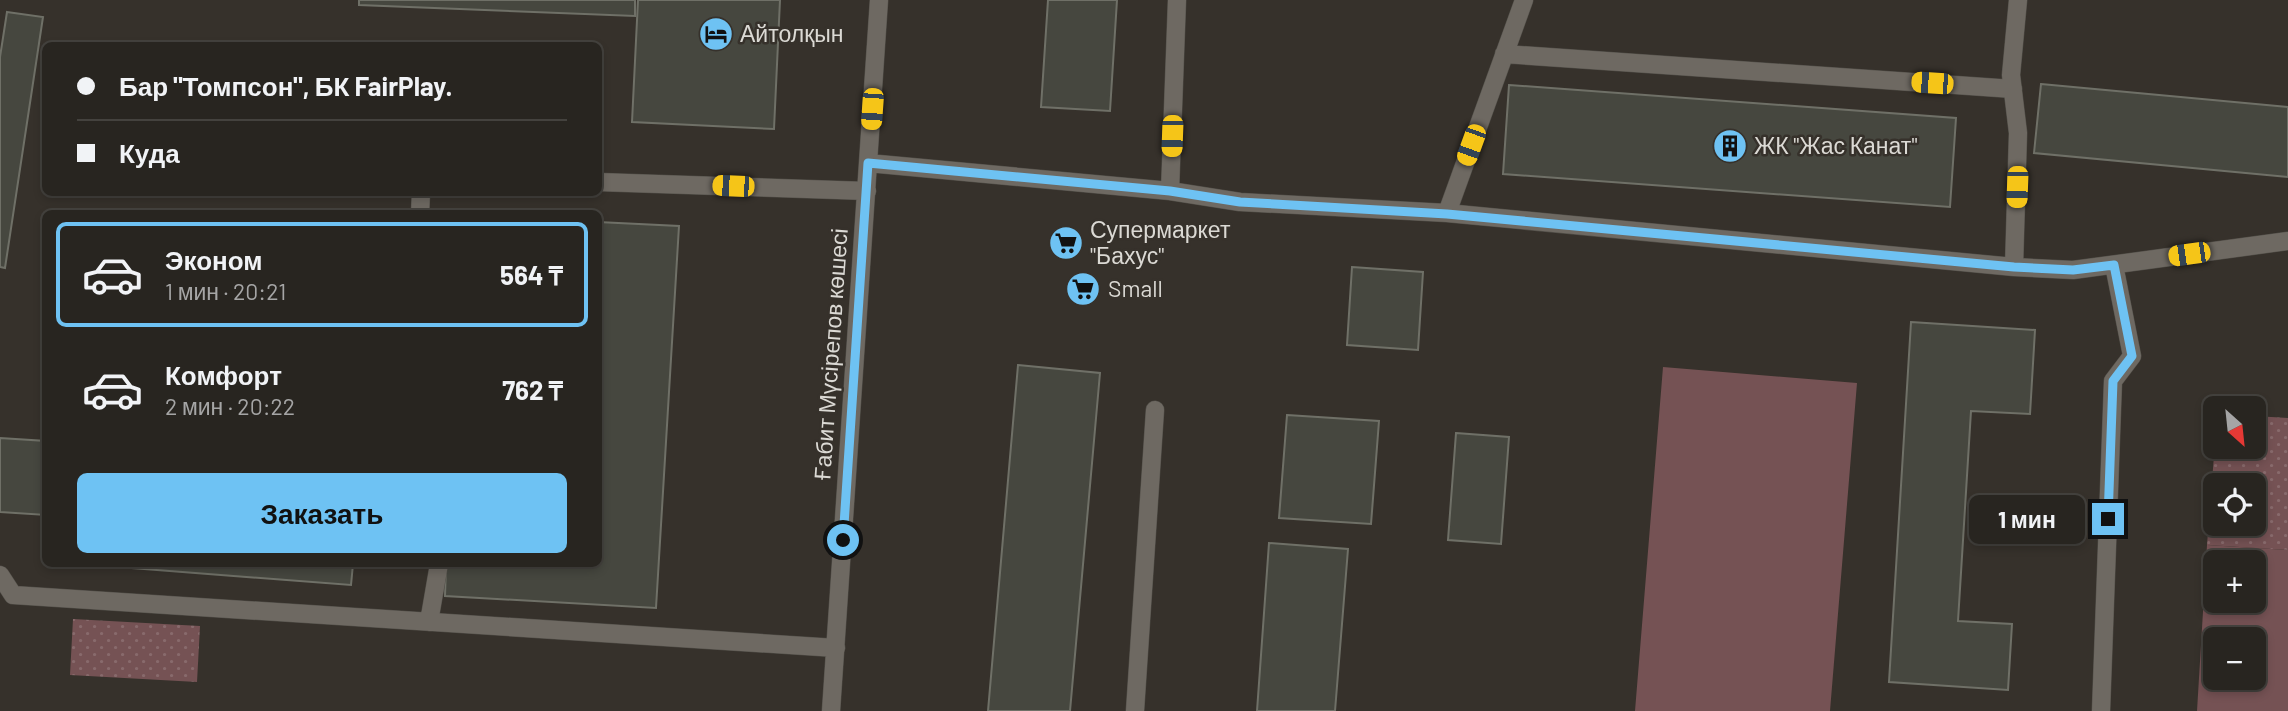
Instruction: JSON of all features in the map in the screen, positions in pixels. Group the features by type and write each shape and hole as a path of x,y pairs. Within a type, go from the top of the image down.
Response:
{"street":[{"name":"Ғабит Мүсірепов көшесі","path":"831,711 879,0"},
{"path":"1170,191 1177,0"},
{"path":"1447,214 1524,0"},
{"path":"2014,267 2018,133 2011,75 2018,0"},
{"path":"1504,54 2013,89"},
{"path":"868,163 1170,191 1240,202 1447,214 2014,267 2073,270 2288,240"},
{"path":"602,182 867,191"},
{"path":"2101,711 2113,381 2132,356 2114,265"},
{"path":"1135,711 1155,410"},
{"path":"429,622 438,567"},
{"path":"0,575 13,595 836,648"}],"shaded area":[{"path":"1663,367 1857,383 1830,711 1635,711"},
{"path":"2266,417 2288,418 2288,550 2207,545 2208,536 2266,536 2266,473 2213,473 2214,459 2266,459"},
{"path":"2207,545 2288,550 2288,711 2197,711 2203,611 2266,613 2266,550 2207,550"},
{"path":"73,619 200,626 197,682 70,675"}],"building":[{"path":"359,0 635,0 635,16 359,5"},
{"path":"638,0 780,0 774,129 632,122"},
{"path":"1048,0 1117,0 1110,111 1041,107"},
{"path":"7,12 43,17 5,268 0,267 0,57"},
{"path":"2041,84 2288,107 2288,177 2034,153"},
{"name":"ЖК \"Жас Канат\"","path":"1509,85 1956,118 1950,207 1503,174"},
{"path":"602,222 679,226 656,608 445,596 446,567 602,567"},
{"path":"1352,267 1423,272 1418,350 1347,345"},
{"path":"1911,322 2035,330 2030,414 1971,411 1958,621 2012,624 2008,690 1889,682"},
{"path":"1018,365 1100,373 1070,711 988,711"},
{"path":"1287,415 1379,421 1371,524 1279,518"},
{"path":"1456,433 1509,437 1501,544 1448,540"},
{"path":"0,438 42,441 42,515 0,512"},
{"path":"1269,543 1348,549 1335,711 1257,711"},
{"path":"119,567 353,567 351,585"}],"place":[{"name":"Айтолқын","path":"716,34"},
{"name":"ЖК \"Жас Канат\"","path":"1730,146"},
{"name":"Супермаркет \"Бахус\"","path":"1066,243"},
{"name":"Small","path":"1083,289"}],"route":[{"path":"843,540 868,163 1170,191 1240,202 1447,214 2014,267 2073,270 2114,265 2132,356 2113,381 2108,519"}]}
